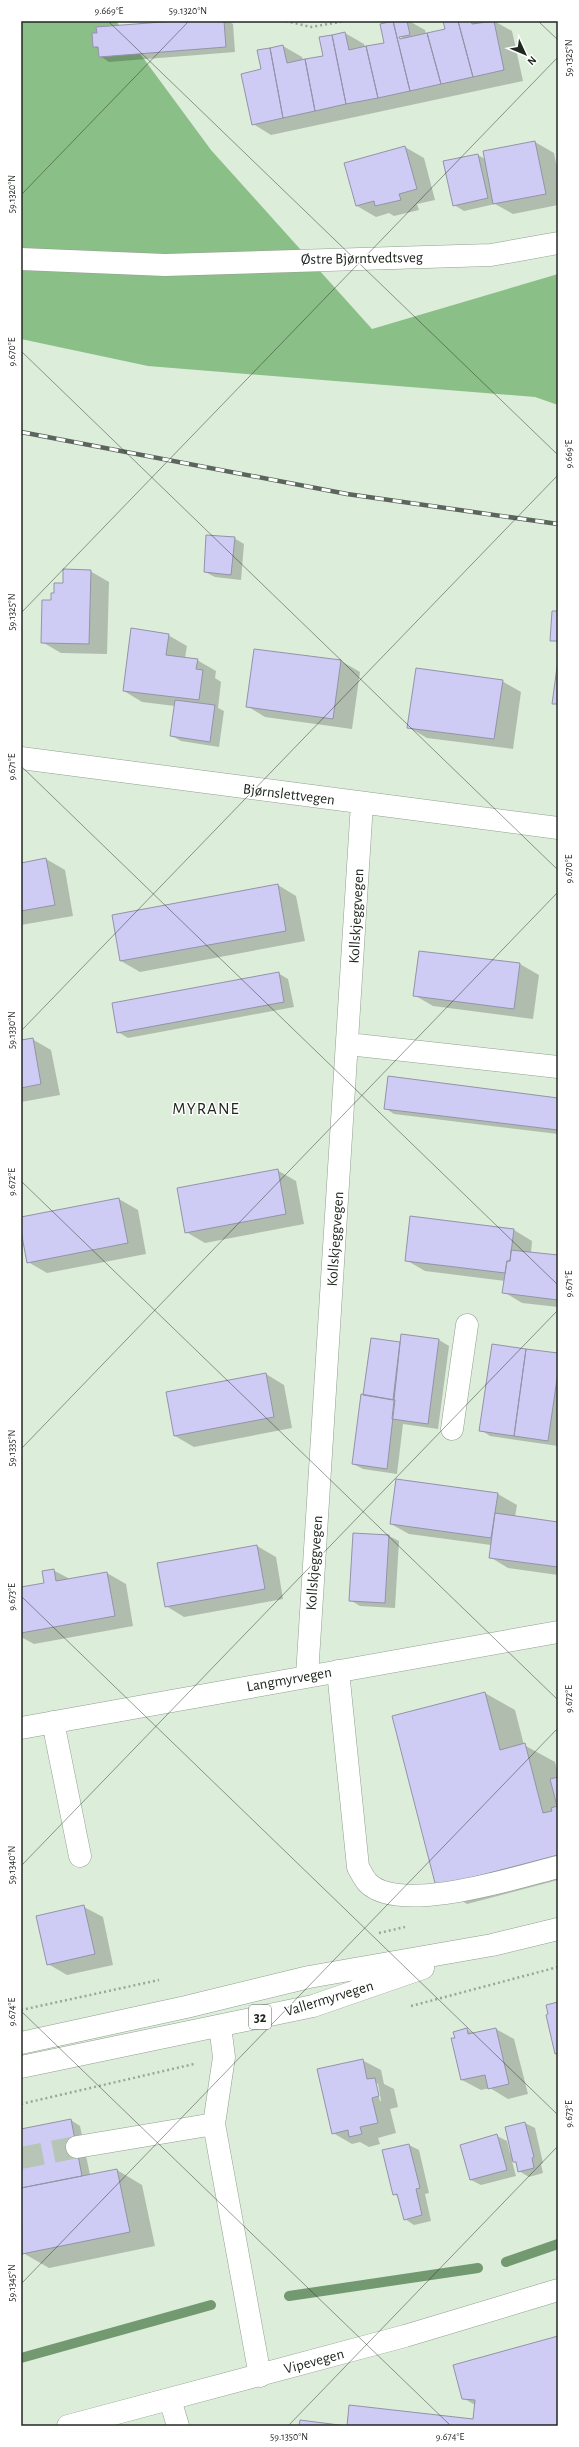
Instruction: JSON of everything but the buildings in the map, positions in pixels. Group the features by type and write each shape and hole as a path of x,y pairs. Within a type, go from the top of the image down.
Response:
{"street":[{"name":"Østre Bjørntvedtsveg","path":"21,259 165,265 491,255 558,243"},
{"name":"Bjørnslettvegen","path":"21,758 558,828"},
{"name":"Kollskjeggvegen","path":"307,1676 362,803"},
{"path":"348,1044 558,1067"},
{"path":"452,1429 467,1325"},
{"name":"Langmyrvegen","path":"21,1728 558,1632"},
{"path":"338,1671 358,1867 369,1883 388,1892 410,1896 446,1893 558,1867"},
{"path":"53,1722 80,1856"},
{"name":"Vallermyrvegen","path":"21,2043 186,2007 309,1977 492,1945 558,1929"},
{"name":"Vallermyrvegen","path":"21,2067 313,2006 492,1945"},
{"path":"220,2026 224,2057 214,2124 260,2376"},
{"path":"77,2147 214,2124"},
{"name":"Vipevegen","path":"68,2426 260,2376 558,2290"},
{"path":"170,2399 178,2426"}],"path":[{"path":"286,21 311,27 345,21"}],"green space":[{"path":"21,21 116,21 211,150 372,329 558,274 558,405 535,397 148,366 21,339"}],"waterway":[{"path":"506,2262 558,2244"},
{"path":"289,2296 478,2268"},
{"path":"21,2358 211,2305"}],"tunnel":[{"path":"21,2158 77,2147"}],"railway":[{"path":"21,432 347,494 558,524"}],"district":[{"name":"MYRANE","path":"206,1108"}]}
